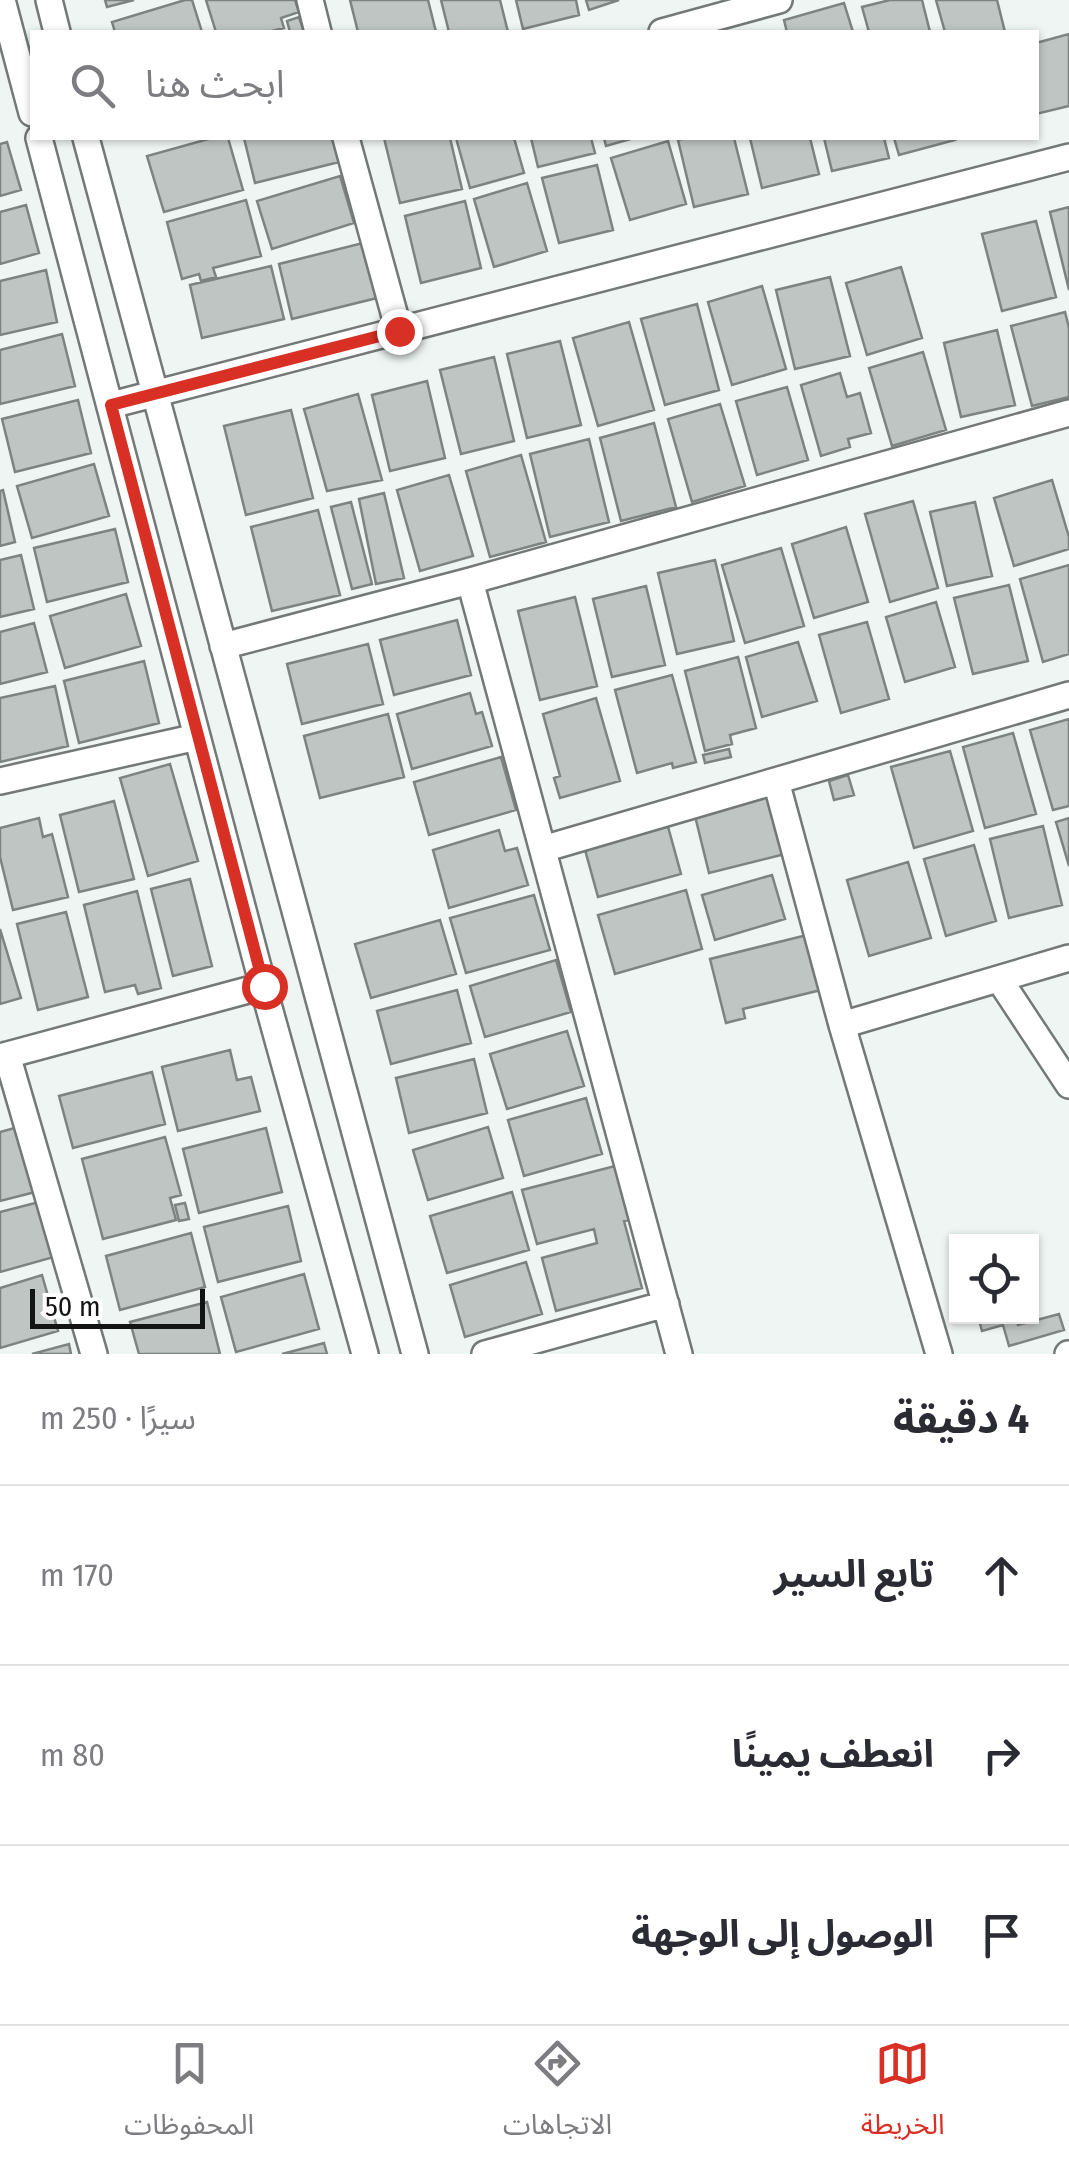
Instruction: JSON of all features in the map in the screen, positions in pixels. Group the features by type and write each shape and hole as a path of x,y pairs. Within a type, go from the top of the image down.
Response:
{"street":[{"path":"48,0 56,30"},
{"path":"310,0 318,30"},
{"path":"669,30 778,0"},
{"path":"4,17 30,106"},
{"path":"40,140 365,1354"},
{"path":"87,140 415,1354"},
{"path":"347,140 399,331"},
{"path":"111,405 1069,157"},
{"path":"222,646 470,581 1069,413"},
{"path":"470,581 680,1354"},
{"path":"543,849 1069,695"},
{"path":"0,781 197,737"},
{"path":"776,781 842,1025 939,1354"},
{"path":"842,1025 1069,958"},
{"path":"999,979 1069,1085"},
{"path":"94,1354 4,1056 264,986"},
{"path":"485,1354 666,1304"}],"building":[{"path":"105,0 134,0 107,7"},
{"path":"192,0 201,30 114,30 112,22"},
{"path":"206,0 295,0 299,12 281,18 284,28 276,30 215,30"},
{"path":"350,0 428,0 436,30 358,30"},
{"path":"441,0 500,0 508,30 448,30"},
{"path":"516,0 576,0 579,15 523,29"},
{"path":"586,0 619,0 589,10"},
{"path":"890,0 922,0 930,30 868,30 862,7"},
{"path":"936,0 997,0 1004,30 944,30"},
{"path":"844,3 852,30 786,30 784,20"},
{"path":"299,17 303,30 289,30 287,21"},
{"path":"1069,34 1069,106 1039,113 1039,42"},
{"path":"205,140 229,140 243,190 164,212 147,156"},
{"path":"244,140 334,140 339,162 255,183"},
{"path":"384,140 450,140 462,189 400,203"},
{"path":"457,140 515,140 524,173 470,188"},
{"path":"531,140 592,140 595,153 538,167"},
{"path":"604,140 627,140 606,146"},
{"path":"678,140 734,140 748,194 694,207"},
{"path":"750,140 810,140 819,174 762,188"},
{"path":"824,140 884,140 889,158 832,171"},
{"path":"895,140 955,140 899,155"},
{"path":"668,141 686,204 630,220 611,158"},
{"path":"7,142 21,190 0,196 0,144"},
{"path":"597,165 613,230 559,243 542,178"},
{"path":"340,176 354,223 272,249 257,201"},
{"path":"527,183 547,251 494,267 474,199"},
{"path":"246,200 261,256 213,268 216,277 201,281 199,274 182,279 167,222"},
{"path":"465,201 481,268 421,283 405,216"},
{"path":"26,205 39,253 0,264 0,212"},
{"path":"1069,207 1069,290 1050,212"},
{"path":"1036,221 1056,297 1002,311 982,234"},
{"path":"367,242 381,297 292,319 279,264"},
{"path":"271,266 284,319 202,338 190,285"},
{"path":"901,267 922,338 867,355 846,283"},
{"path":"46,270 57,322 0,335 0,281"},
{"path":"830,277 850,356 795,369 776,290"},
{"path":"762,286 786,369 732,385 708,302"},
{"path":"697,304 719,390 665,405 641,319"},
{"path":"1065,312 1069,328 1069,397 1032,406 1011,326"},
{"path":"629,322 654,410 598,426 573,338"},
{"path":"997,330 1015,405 961,417 944,343"},
{"path":"62,334 75,386 0,404 0,350"},
{"path":"560,341 581,425 527,438 507,354"},
{"path":"923,352 946,430 892,446 869,368"},
{"path":"494,357 514,441 461,454 440,370"},
{"path":"840,373 847,397 860,393 871,433 848,439 850,447 821,456 801,385"},
{"path":"427,381 445,458 390,471 372,395"},
{"path":"787,387 808,460 757,475 736,401"},
{"path":"358,394 382,480 327,491 304,409"},
{"path":"78,400 91,453 15,472 2,419"},
{"path":"720,404 745,486 692,502 668,419"},
{"path":"291,410 313,498 246,515 224,426"},
{"path":"654,423 676,507 621,521 600,438"},
{"path":"589,439 609,522 550,537 530,454"},
{"path":"521,455 546,542 490,557 466,471"},
{"path":"94,464 109,516 32,538 17,486"},
{"path":"449,475 473,556 420,571 397,490"},
{"path":"1052,480 1069,549 1014,566 994,498"},
{"path":"3,490 15,542 0,546 0,491"},
{"path":"384,493 404,578 376,584 359,499"},
{"path":"913,501 938,588 890,602 865,514"},
{"path":"351,502 372,584 352,589 331,507"},
{"path":"975,502 992,576 947,586 930,512"},
{"path":"318,510 340,595 272,611 251,527"},
{"path":"846,527 868,602 814,618 792,544"},
{"path":"115,529 128,582 47,602 34,548"},
{"path":"781,548 804,626 745,643 722,565"},
{"path":"21,555 34,609 0,617 0,560"},
{"path":"715,560 734,641 677,654 658,573"},
{"path":"1069,565 1069,654 1043,662 1020,579"},
{"path":"1009,585 1028,661 973,674 954,598"},
{"path":"646,586 665,665 612,677 593,599"},
{"path":"126,594 141,646 65,668 50,616"},
{"path":"575,597 597,686 540,700 518,611"},
{"path":"936,602 955,667 905,682 886,617"},
{"path":"457,620 471,675 394,695 380,640"},
{"path":"867,622 889,699 841,713 819,635"},
{"path":"34,623 47,672 0,684 0,632"},
{"path":"798,642 817,701 762,717 746,657"},
{"path":"368,644 383,704 302,724 287,664"},
{"path":"738,657 756,728 730,735 732,744 705,751 685,671"},
{"path":"144,661 159,723 79,743 64,681"},
{"path":"672,675 696,762 673,768 672,763 637,773 615,690"},
{"path":"55,686 68,746 0,762 0,698"},
{"path":"470,693 476,714 482,712 492,746 412,769 397,714"},
{"path":"596,698 620,781 560,798 554,778 560,776 543,714"},
{"path":"388,714 404,777 320,798 304,736"},
{"path":"1069,719 1069,806 1053,810 1030,730"},
{"path":"1013,733 1036,814 985,828 963,747"},
{"path":"729,749 731,757 705,763 703,755"},
{"path":"950,751 973,831 914,848 891,767"},
{"path":"501,757 516,810 429,835 414,782"},
{"path":"170,764 198,861 148,876 120,778"},
{"path":"848,775 854,795 834,800 829,781"},
{"path":"774,792 789,853 709,873 694,812"},
{"path":"114,801 134,879 79,892 60,815"},
{"path":"39,818 43,837 52,834 68,897 13,910 0,857 0,828"},
{"path":"1069,818 1069,866 1056,822"},
{"path":"667,823 681,874 598,897 584,846"},
{"path":"1043,826 1062,905 1009,918 990,839"},
{"path":"499,830 505,851 517,848 528,885 449,908 433,850"},
{"path":"974,845 996,921 946,936 924,859"},
{"path":"908,862 931,938 869,956 847,880"},
{"path":"772,875 785,919 715,940 702,895"},
{"path":"190,879 212,966 173,976 151,889"},
{"path":"686,890 702,949 615,974 598,915"},
{"path":"137,891 161,988 138,994 135,985 105,992 84,905"},
{"path":"534,895 550,950 466,973 450,918"},
{"path":"66,912 88,997 38,1010 17,924"},
{"path":"440,920 456,974 371,998 355,944"},
{"path":"0,929 21,998 0,1004"},
{"path":"807,935 821,990 743,1009 745,1018 726,1023 710,959"},
{"path":"556,960 571,1012 485,1037 470,986"},
{"path":"457,990 471,1043 391,1064 377,1011"},
{"path":"567,1031 584,1086 507,1109 490,1054"},
{"path":"230,1050 237,1080 251,1077 260,1111 178,1131 162,1067"},
{"path":"474,1059 487,1113 409,1133 396,1078"},
{"path":"152,1072 165,1124 73,1148 59,1096"},
{"path":"586,1098 602,1154 524,1176 508,1120"},
{"path":"18,1127 35,1192 0,1201 0,1132"},
{"path":"488,1127 503,1178 428,1200 413,1150"},
{"path":"266,1128 282,1192 199,1213 183,1149"},
{"path":"165,1137 181,1195 170,1198 176,1220 103,1239 82,1159"},
{"path":"615,1166 629,1220 624,1221 642,1288 556,1311 542,1258 597,1243 594,1229 537,1244 522,1190"},
{"path":"512,1192 529,1250 447,1273 430,1216"},
{"path":"39,1202 54,1257 0,1272 0,1212"},
{"path":"185,1203 189,1219 179,1221 175,1205"},
{"path":"288,1206 301,1261 218,1282 204,1227"},
{"path":"191,1233 205,1287 120,1310 106,1256"},
{"path":"526,1262 542,1314 465,1337 450,1285"},
{"path":"304,1274 319,1329 236,1352 221,1297"},
{"path":"42,1275 58,1331 0,1348 0,1288"},
{"path":"207,1302 220,1354 139,1354 130,1322"},
{"path":"1059,1314 1064,1330 1009,1346 1003,1325 982,1331 980,1324 1039,1324 1039,1319"},
{"path":"324,1343 327,1354 282,1354"},
{"path":"69,1344 71,1354 32,1354"}],"route":[{"path":"264,986 111,405 399,331"}]}
